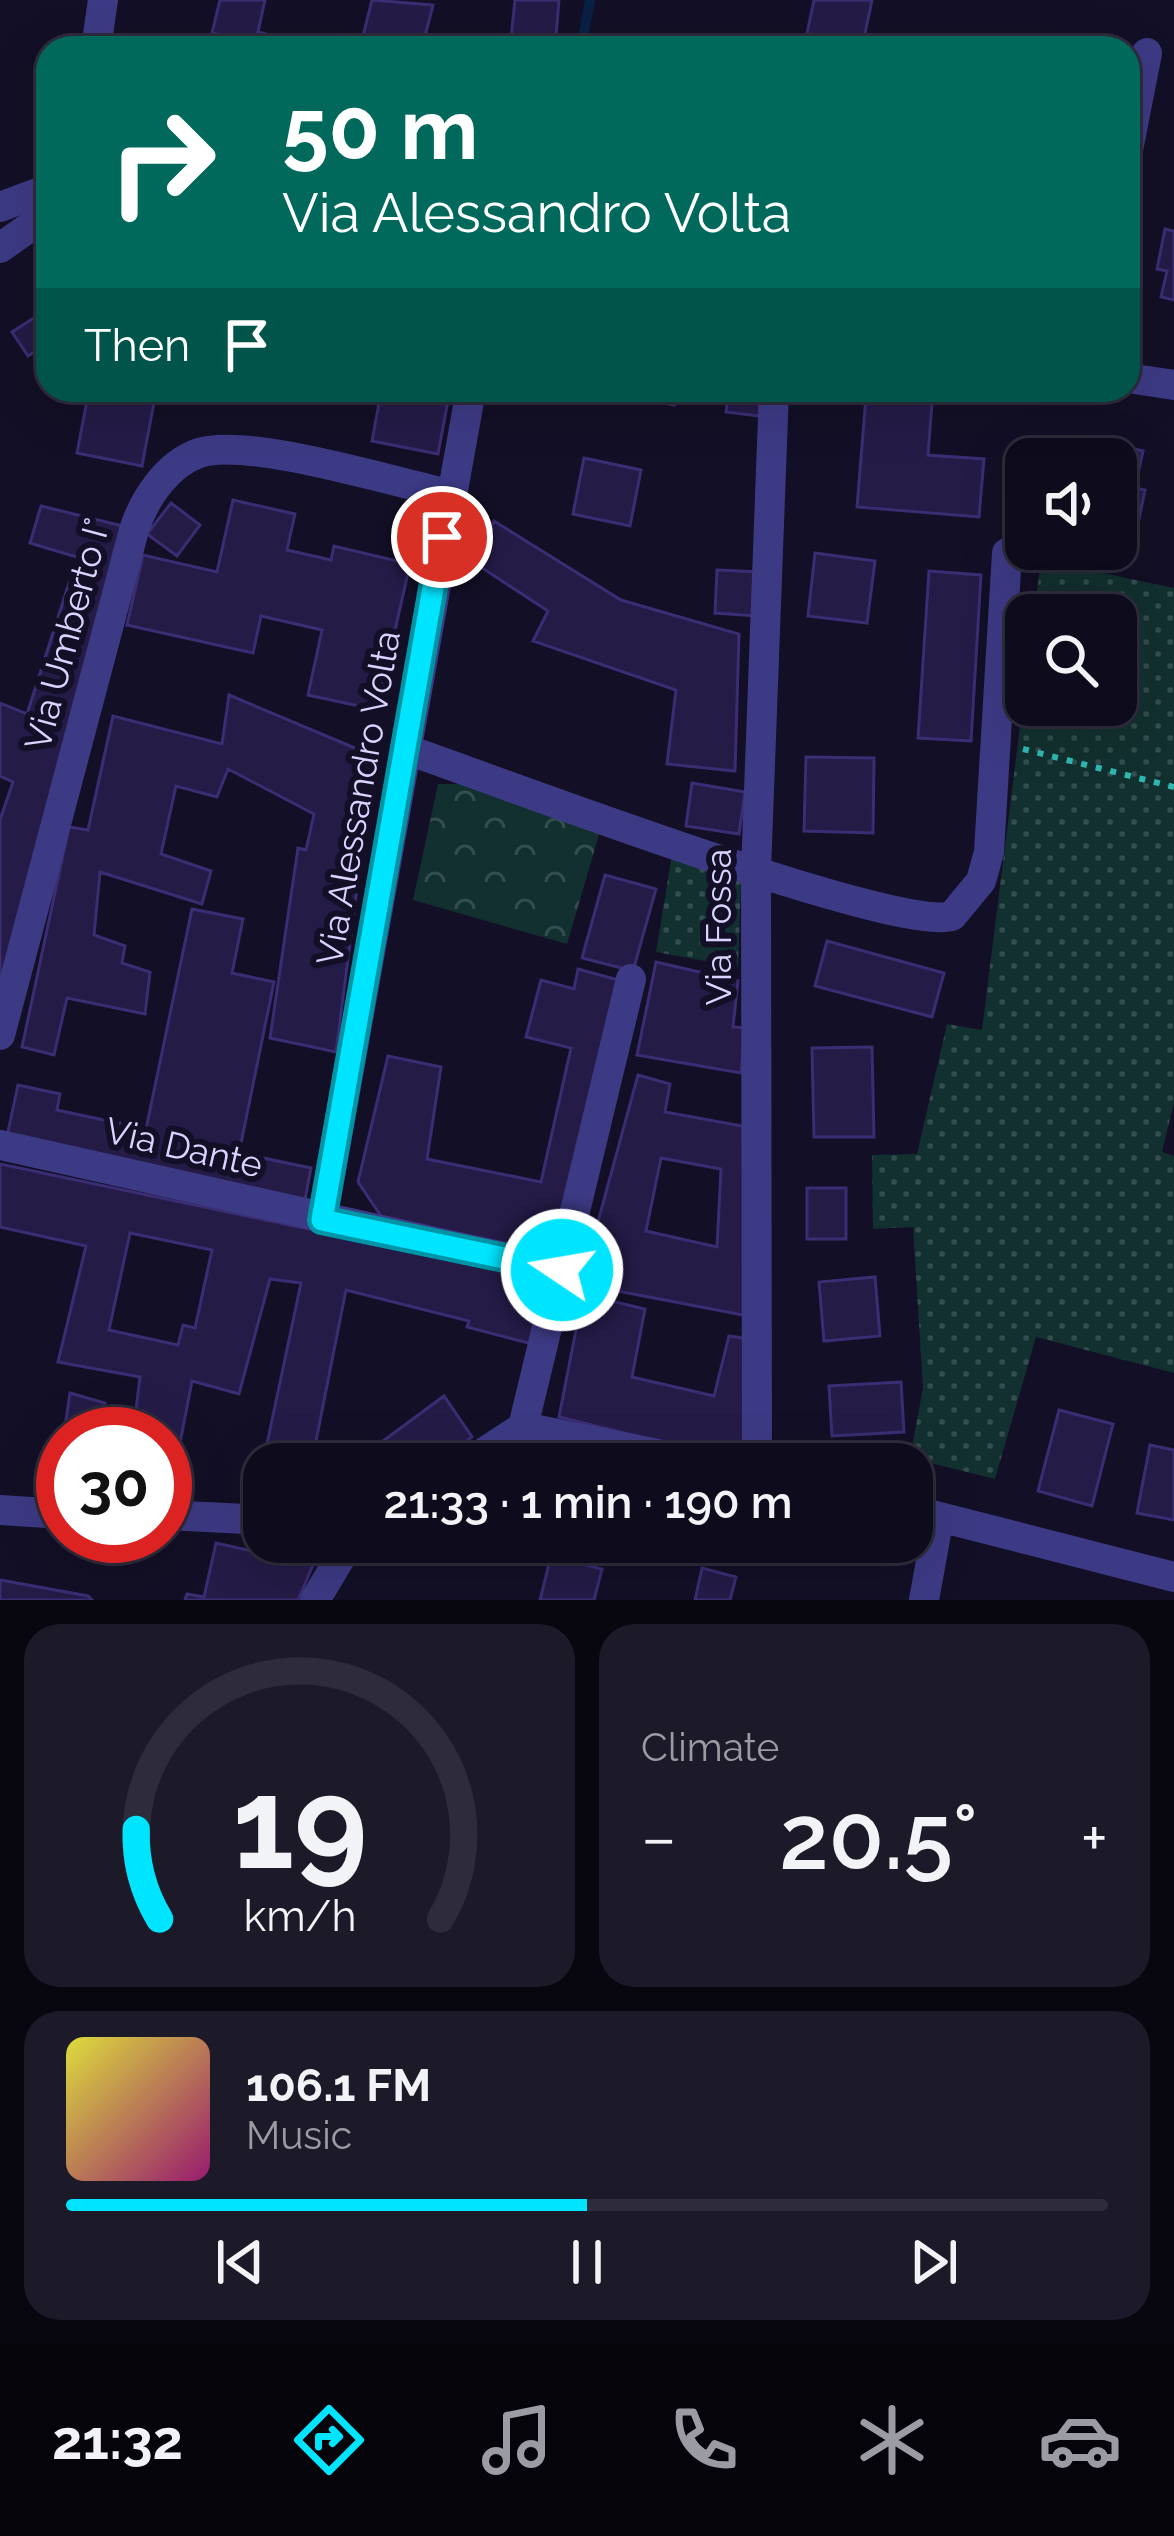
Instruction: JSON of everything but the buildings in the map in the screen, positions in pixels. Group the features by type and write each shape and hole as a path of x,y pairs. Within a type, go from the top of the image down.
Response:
{"street":[{"path":"98,36 103,0"},
{"path":"1140,92 1148,53"},
{"path":"0,207 36,194"},
{"path":"0,248 36,222"},
{"path":"1140,380 1174,386"},
{"name":"Via Alessandro Volta","path":"322,1220 468,402"},
{"name":"Via Fossa","path":"757,1443 756,871 774,402"},
{"name":"Via Umberto I°","path":"0,1035 134,530 162,481 198,454 237,448 449,494"},
{"path":"408,750 756,871 918,917 952,916 974,893 986,868 1006,570"},
{"path":"498,1443 523,1427 631,979"},
{"name":"Via Dante","path":"0,1145 562,1270"},
{"path":"523,1427 603,1443"},
{"path":"0,1510 36,1512"},
{"path":"192,1516 243,1519"},
{"path":"933,1516 1174,1580 1171,1600"},
{"path":"315,1600 337,1563"},
{"path":"924,1563 924,1600"}],"path":[{"path":"996,743 1174,787"}],"green space":[{"path":"1040,570 1088,570 1174,588 1174,1102 1162,1152 1174,1156 1174,1373 1036,1337 995,1479 933,1464 933,1443 913,1443 923,1388 913,1227 873,1229 872,1155 917,1154 947,1024 982,1030 1020,726 1137,726 1137,594 1037,594"},
{"path":"438,784 472,784 601,828 567,944 413,900"},
{"path":"672,855 741,879 738,967 656,952"}],"waterway":[{"path":"583,36 590,0"}],"route":[{"path":"442,537 322,1220 562,1270"}]}
